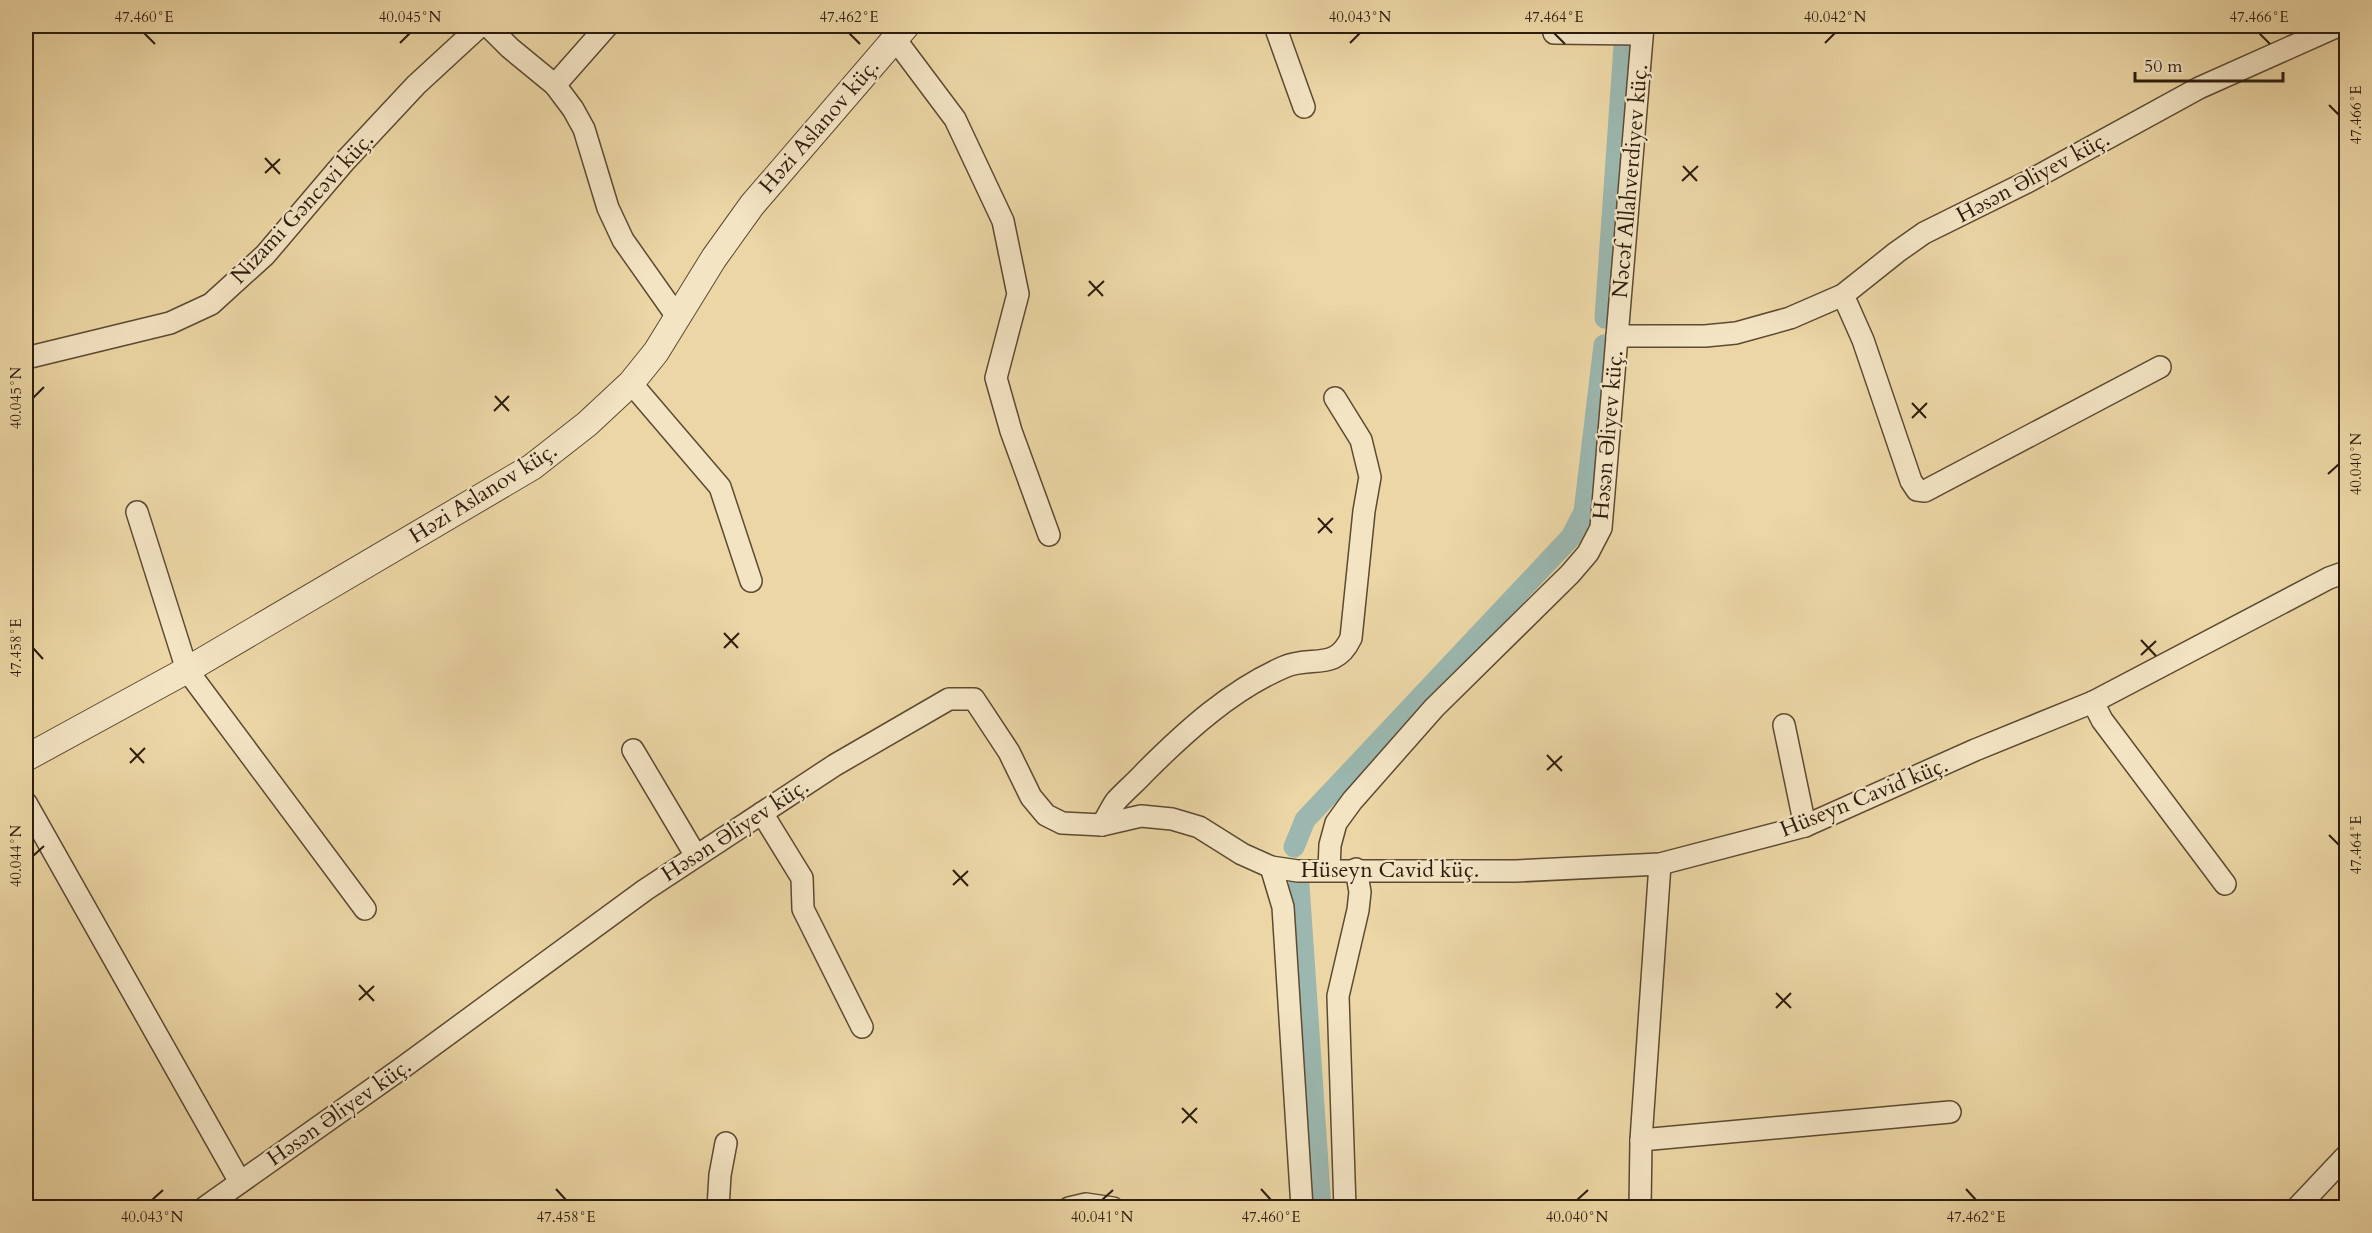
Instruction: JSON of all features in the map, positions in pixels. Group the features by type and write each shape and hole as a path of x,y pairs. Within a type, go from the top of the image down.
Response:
{"street":[{"name":"Nizami Gəncəvi küç.","path":"26,358 170,323 211,304 265,255 345,161 393,110 480,26"},
{"path":"489,26 510,48 555,85 584,129 608,208 623,240 678,318"},
{"path":"555,85 607,26"},
{"path":"1275,26 1304,107"},
{"name":"Həsən Əliyev küç.","path":"1329,870 1330,845 1336,824 1352,801 1434,708 1588,553 1601,528 1617,336 1705,336 1736,333 1790,318 1843,296 1924,233 2029,182 2199,88 2338,26"},
{"path":"1554,33 1642,30"},
{"name":"Nəcəf Allahverdiyev küç.","path":"1617,336 1642,30"},
{"path":"901,32 955,118 1003,221 1018,294 996,378 1011,431 1049,535"},
{"name":"Həzi Aslanov küç.","path":"26,758 187,670 532,467 587,424 631,383 656,352 714,258 752,205 901,32"},
{"path":"1843,296 1863,340 1911,481 1917,490 1925,491 2160,368"},
{"path":"631,383 720,487 751,581"},
{"path":"1102,825 1116,802 1160,757 1178,739 1227,699 1286,666 1332,659 1344,653 1352,638 1364,511 1370,477 1361,440 1335,398"},
{"path":"137,512 187,670 365,909"},
{"name":"Hüseyn Cavid küç.","path":"1270,867 1298,871 1516,871 1660,864 1805,826 1975,750 2093,702 2329,578 2346,572"},
{"name":"Həsən Əliyev küç.","path":"204,1208 402,1068 645,890 835,765 949,699 974,699 1009,752 1031,798 1046,815 1062,823 1102,825 1141,816 1172,819 1199,827 1242,854 1270,867"},
{"path":"2093,702 2102,720 2225,884"},
{"path":"1784,725 1805,826"},
{"path":"633,750 696,856"},
{"path":"26,803 240,1182"},
{"path":"762,813 802,878 803,909 862,1028"},
{"path":"1640,1208 1641,1140 1660,864"},
{"path":"1270,867 1283,907 1302,1208"},
{"path":"1345,1208 1338,996 1358,910 1360,892 1356,870"},
{"path":"1641,1140 1950,1112"},
{"path":"718,1208 720,1175 726,1143"},
{"path":"2297,1208 2346,1156"},
{"path":"1069,1208 1086,1204 1113,1208"}],"waterway":[{"path":"1605,318 1624,46"},
{"path":"1294,847 1305,820 1571,537 1584,512 1604,345"},
{"path":"1299,885 1321,1208"}]}
